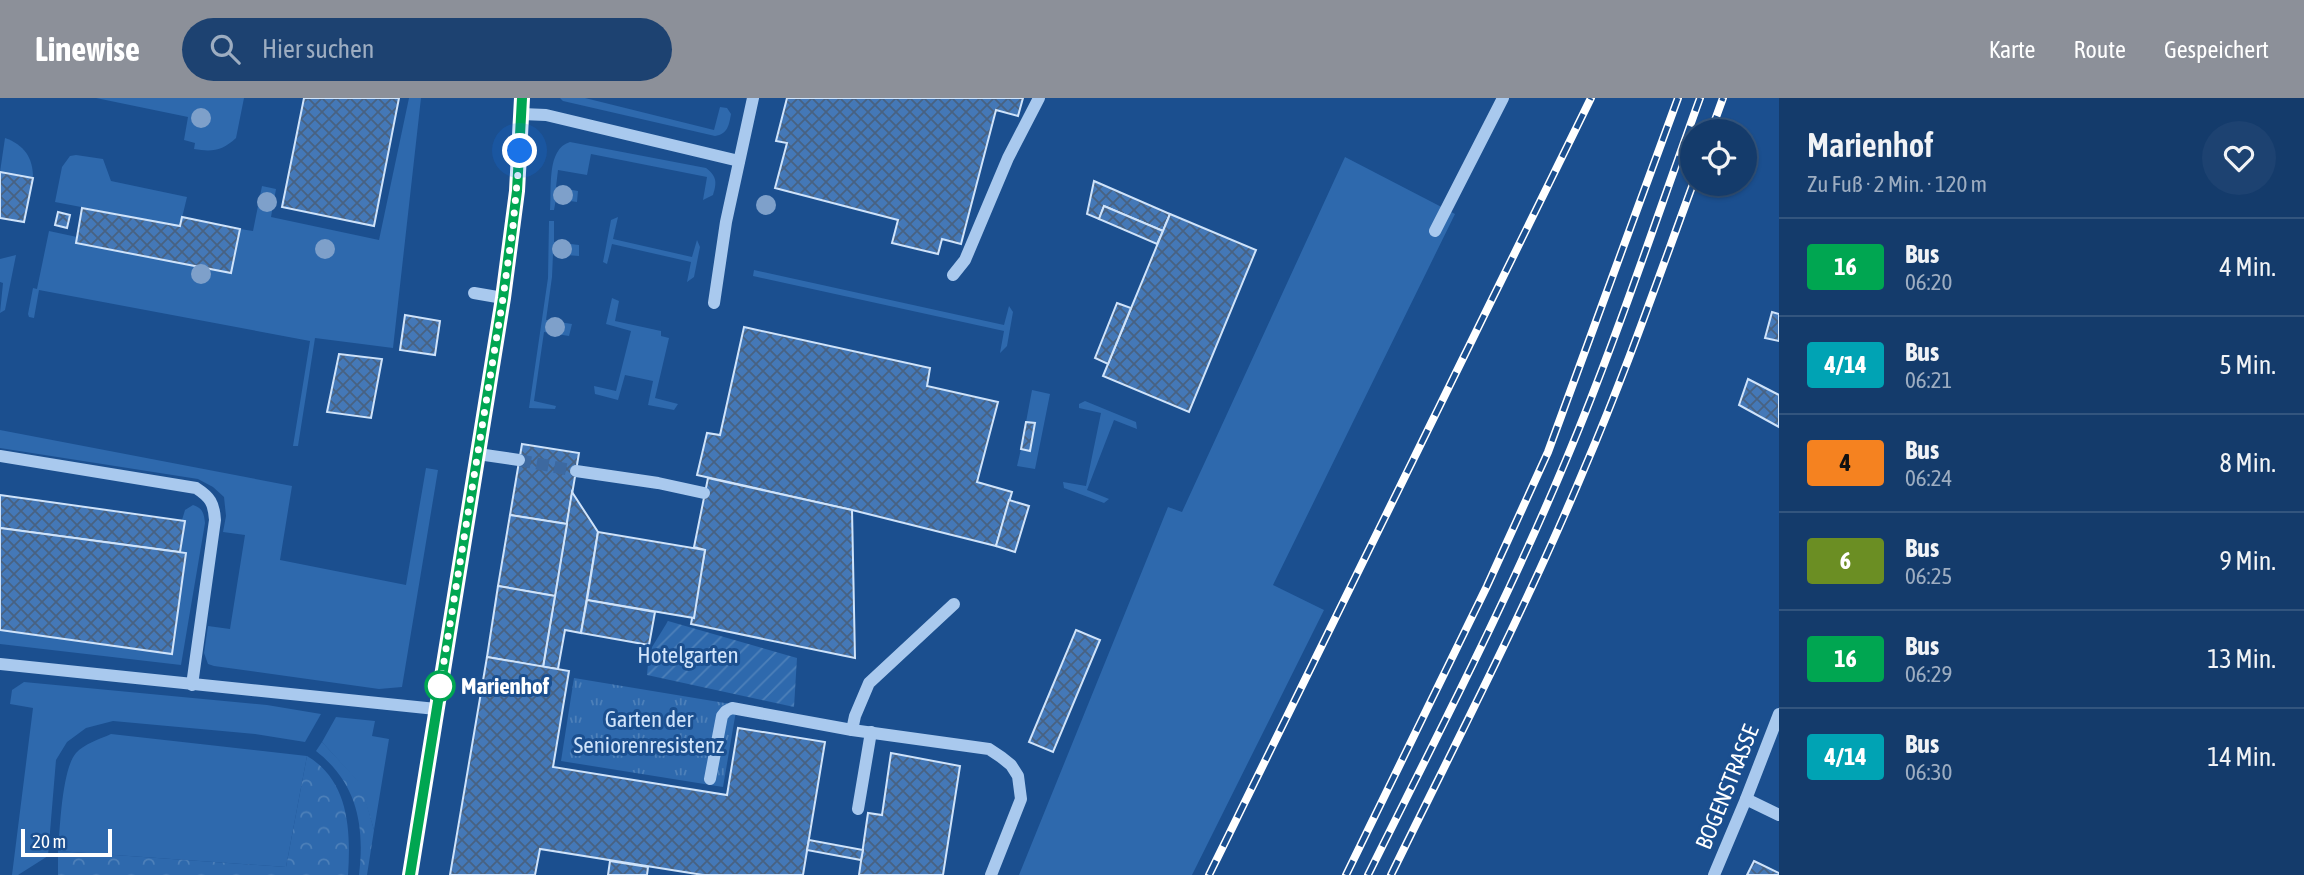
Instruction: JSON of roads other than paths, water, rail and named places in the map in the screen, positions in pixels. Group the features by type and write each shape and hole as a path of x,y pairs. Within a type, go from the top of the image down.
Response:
{"street":[{"path":"410,875 503,298 517,191 522,98"},
{"path":"714,303 726,222 753,98"},
{"path":"953,275 965,260 1008,159 1039,98"},
{"path":"1435,231 1503,98"},
{"path":"522,114 546,115 739,161"},
{"path":"474,293 503,298"},
{"path":"478,454 519,460"},
{"path":"0,456 196,488 207,495 214,505 215,520 192,685"},
{"path":"576,471 657,483 704,494"},
{"path":"852,730 869,683 954,604"},
{"path":"0,664 436,709"},
{"path":"710,779 722,716 732,708 852,730 989,749 1011,765 1018,776 1021,799 991,875"},
{"name":"BOGENSTRASSE","path":"1714,875 1779,714"},
{"path":"858,809 871,732"},
{"path":"1746,799 1779,815"}],"tunnel":[{"path":"519,460 576,471"}],"railway":[{"path":"1209,875 1591,98"},
{"path":"1346,875 1487,586 1548,452 1678,98"},
{"path":"1368,875 1495,617 1566,460 1619,325 1700,98"},
{"path":"1715,119 1723,98"},
{"path":"1391,875 1563,519 1614,397 1689,196"}],"place":[{"name":"Marienhof","path":"440,686"}],"park label":[{"name":"Hotelgarten","path":"688,655"},
{"name":"Garten der Seniorenresistenz","path":"649,732"}]}
